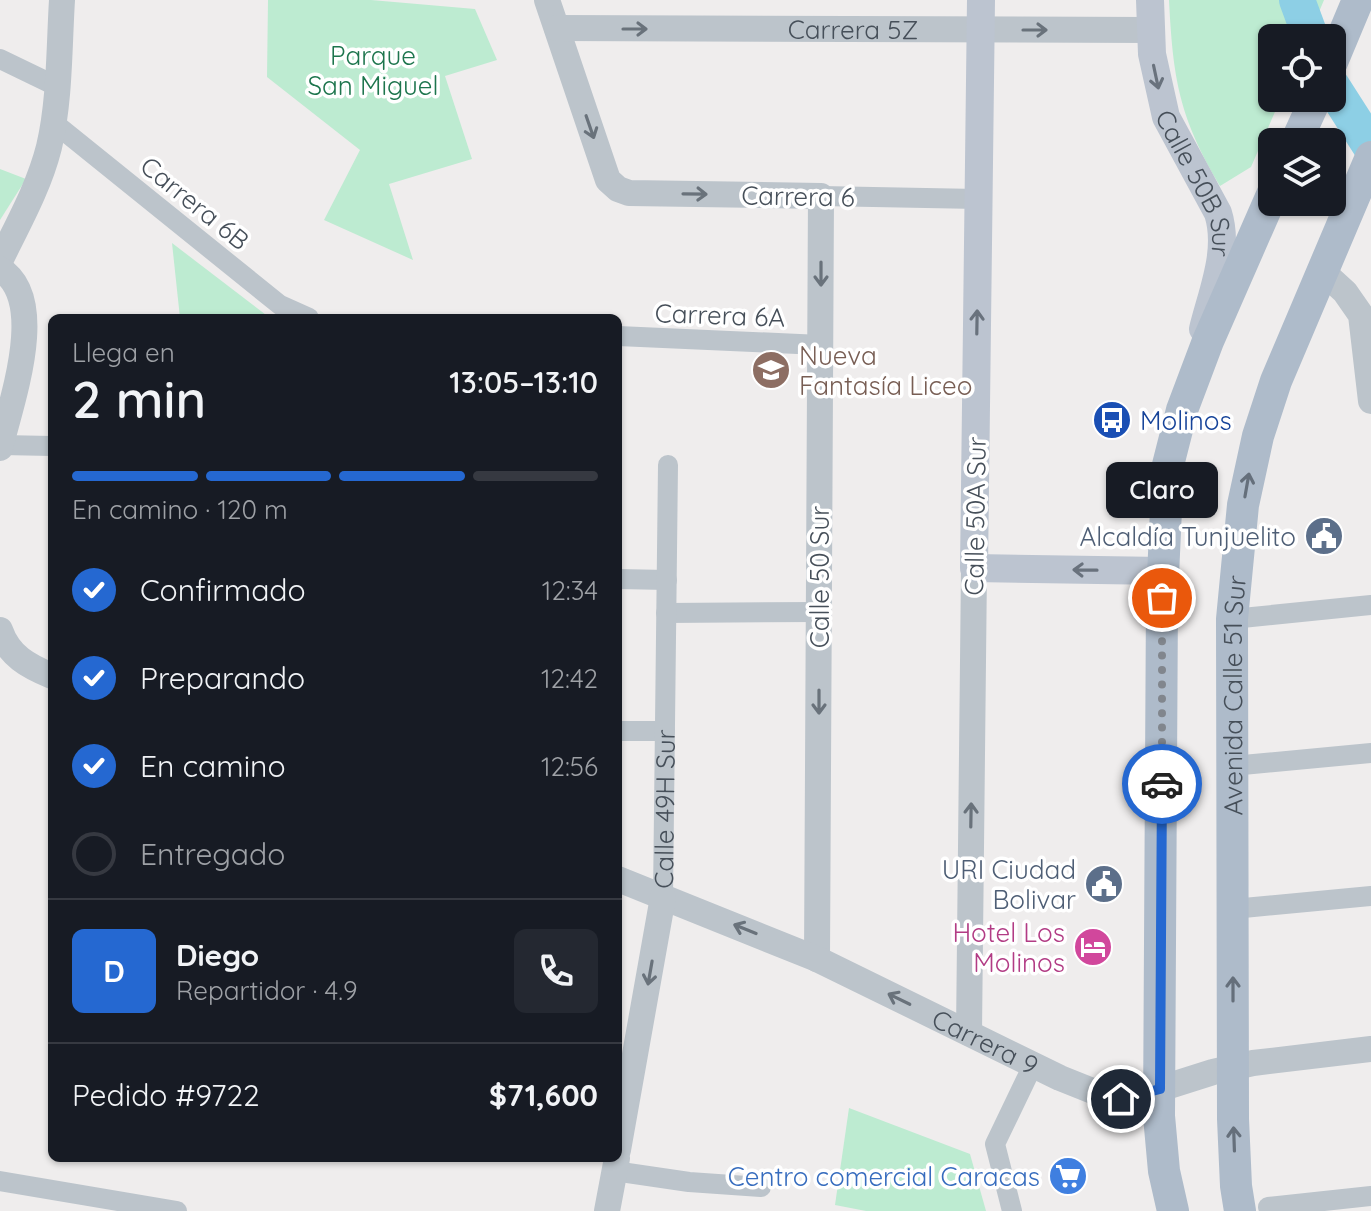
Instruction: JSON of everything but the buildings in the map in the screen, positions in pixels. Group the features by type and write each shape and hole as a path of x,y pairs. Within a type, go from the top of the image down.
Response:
{"main road":[{"name":"Calle 50A Sur","path":"974,568 981,0"},
{"name":"Calle 50B Sur","path":"1150,0 1155,74 1166,117 1218,213 1224,236 1182,410"},
{"path":"1346,29 1358,0"},
{"name":"Avenida Calle 51 Sur","path":"1254,1209 1234,1162 1232,619 1243,505 1250,468 1276,381 1371,157"},
{"path":"1173,1211 1164,1171 1160,1089 1163,571 1168,465 1182,410 1262,216"},
{"path":"974,568 1163,571"}],"street":[{"path":"0,261 40,174 49,146 62,0"},
{"path":"547,0 557,28"},
{"name":"Carrera 5Z","path":"557,28 1150,30"},
{"name":"Carrera 6","path":"557,28 608,180 618,189 629,193 978,199"},
{"path":"0,59 56,86"},
{"name":"Carrera 6B","path":"53,122 280,305 300,314"},
{"name":"Calle 50 Sur","path":"817,959 821,196"},
{"path":"0,269 18,286 24,301 25,325 23,348 0,446 48,446"},
{"path":"1322,271 1366,314 1371,401"},
{"name":"Carrera 6A","path":"622,336 821,345"},
{"name":"Calle 49H Sur","path":"622,1126 663,897 668,465"},
{"name":"Calle 50A Sur","path":"969,1033 974,568"},
{"path":"622,579 667,580"},
{"path":"1232,619 1371,605"},
{"path":"666,613 819,612"},
{"path":"2,639 18,658 48,674"},
{"path":"622,731 665,731"},
{"path":"1232,766 1371,753"},
{"name":"Carrera 9","path":"622,881 817,959 1033,1065 1110,1098 1131,1098 1233,1067 1371,1049"},
{"path":"1233,909 1371,896"},
{"path":"1012,1211 995,1144 1033,1065"},
{"name":"Calle 49H Sur","path":"607,1211 616,1162"},
{"path":"622,1162 689,1182 761,1187"},
{"path":"0,1181 177,1211"},
{"path":"1254,1209 1371,1196"}],"green space":[{"name":"Parque San Miguel","path":"268,0 371,0 475,9 497,60 445,76 472,159 389,184 413,260 324,220 360,150 267,77"},
{"path":"1169,0 1324,0 1314,24 1258,24 1258,112 1275,112 1268,128 1258,128 1258,151 1251,167 1220,186 1187,118 1173,53"},
{"path":"0,169 26,179 0,220"},
{"path":"172,243 265,314 180,314"},
{"path":"849,1108 970,1154 986,1211 866,1211 835,1205"}],"waterway":[{"path":"1297,0 1306,24"},
{"path":"1346,108 1371,147"}],"way so far":[{"path":"1162,598 1162,784"}],"place":[{"name":"Nueva Fantasía Liceo","path":"771,370"},
{"name":"Molinos","path":"1112,420"},
{"name":"Alcaldía Tunjuelito","path":"1324,536"},
{"name":"Claro","path":"1162,598"},
{"name":"URI Ciudad Bolivar","path":"1104,884"},
{"name":"Hotel Los Molinos","path":"1093,947"},
{"name":"Centro comercial Caracas","path":"1068,1176"}],"route":[{"path":"1121,1099 1160,1089 1162,784"}]}
